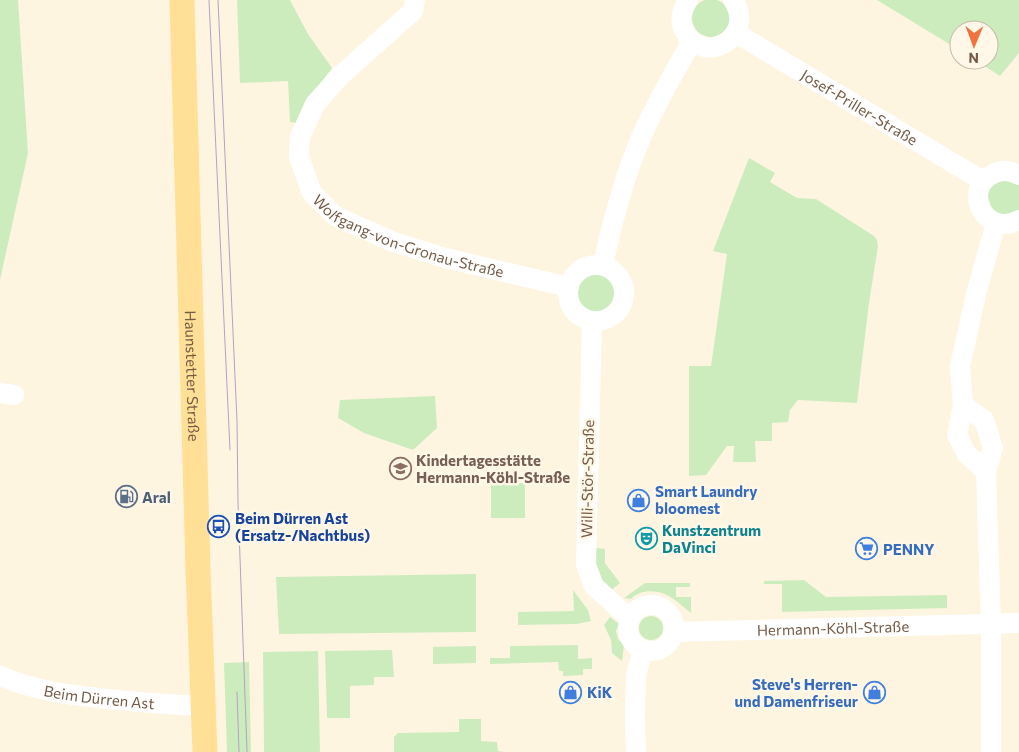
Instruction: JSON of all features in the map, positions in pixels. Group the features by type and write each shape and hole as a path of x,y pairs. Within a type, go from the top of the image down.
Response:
{"main road":[{"name":"Haunstetter Straße","path":"182,0 205,752"}],"street":[{"name":"Wolfgang-von-Gronau-Straße","path":"415,0 413,11 341,75 314,104 300,138 299,158 312,193 335,216 391,241 445,258 568,287"},
{"path":"685,1 681,17 682,26 686,34 692,41 701,46 711,47 721,45 730,40 736,33 740,15 738,6 733,0"},
{"name":"Josef-Priller-Straße","path":"736,33 983,181"},
{"path":"603,265 618,202 640,139 670,79 692,41"},
{"path":"1019,175 1008,171 999,171 990,175 983,181 978,197 979,206 988,219 996,223 1005,224 1019,220"},
{"path":"986,472 966,453 957,435 963,404 960,387 960,366 996,223"},
{"path":"603,265 612,269 619,276 624,284 625,294 618,312 611,318 602,321 592,321 576,313 571,305 568,287 572,279 585,267 603,265"},
{"name":"Willi-Stör-Straße","path":"592,321 586,565 594,586 630,619"},
{"path":"963,404 984,420 993,448 986,472 991,625 991,752"},
{"path":"645,606 658,606 664,608 673,619 675,632 673,639 663,649 656,651 643,650 637,647 628,631 633,613 645,606"},
{"name":"Hermann-Köhl-Straße","path":"675,632 1019,623"},
{"path":"636,752 636,675 643,650"},
{"name":"Beim Dürren Ast","path":"0,676 15,683 60,693 203,706"}],"green space":[{"path":"711,-1 724,5 730,18 724,31 711,37 698,31 692,18 698,5"},
{"path":"0,0 18,0 28,153 0,280"},
{"path":"237,0 290,0 308,34 332,68 314,92 296,123 290,122 288,81 240,83"},
{"path":"877,0 1019,0 1019,53 1000,76 991,70 999,70 999,20 949,20 949,44"},
{"path":"749,158 775,173 770,182 797,198 816,199 874,236 877,240 878,246 857,403 798,400 790,410 788,422 772,423 772,441 755,441 756,462 733,462 734,446 727,446 706,475 689,476 689,366 711,366 727,254 713,251"},
{"path":"1000,178 1019,184 1019,211 1012,216 993,213 986,191"},
{"path":"592,273 600,273 607,276 613,282 616,293 613,304 607,310 600,313 592,313 585,310 579,304 576,297 576,289 579,282 585,276"},
{"path":"435,396 437,428 413,450 364,433 338,418 340,400"},
{"path":"491,483 525,483 525,518 491,518"},
{"path":"596,548 605,549 605,563 620,583 610,591 598,571"},
{"path":"476,574 476,632 279,634 276,577"},
{"path":"804,580 826,597 947,595 947,608 782,612 782,584 764,584 764,581"},
{"path":"645,583 690,583 690,587 676,587 676,597 691,597 691,613 670,597 659,592 647,591 631,599 624,598"},
{"path":"573,590 588,610 591,621 577,624 518,625 518,612 574,611"},
{"path":"651,616 660,619 663,628 660,637 651,640 642,637 639,628 642,619"},
{"path":"610,617 619,624 616,631 618,639 624,645 622,661 612,653 611,640 604,625"},
{"path":"578,645 578,659 592,658 592,669 583,669 583,675 563,676 563,671 559,671 558,662 490,664 490,658 510,658 510,646"},
{"path":"476,646 476,663 433,664 433,647"},
{"path":"392,650 394,677 374,677 374,685 350,686 350,718 327,718 325,651"},
{"path":"318,651 320,752 264,752 263,652"},
{"path":"249,662 251,752 227,752 224,663"},
{"path":"459,719 481,719 481,741 497,742 498,751 505,752 394,752 394,737 398,733 459,732"}],"tram line":[{"path":"209,0 230,450"},
{"path":"218,0 237,421 247,752"},
{"path":"237,692 239,752"}],"place":[{"name":"Kindertagesstätte Hermann-Köhl-Straße","path":"400,469"},
{"name":"Aral","path":"126,497"},
{"name":"Smart Laundry bloomest","path":"639,500"},
{"name":"Beim Dürren Ast (Ersatz-/Nachtbus)","path":"219,527"},
{"name":"Kunstzentrum DaVinci","path":"646,539"},
{"name":"PENNY","path":"867,549"},
{"name":"KiK","path":"571,692"},
{"name":"Steve's Herren- und Damenfriseur","path":"874,693"}]}
